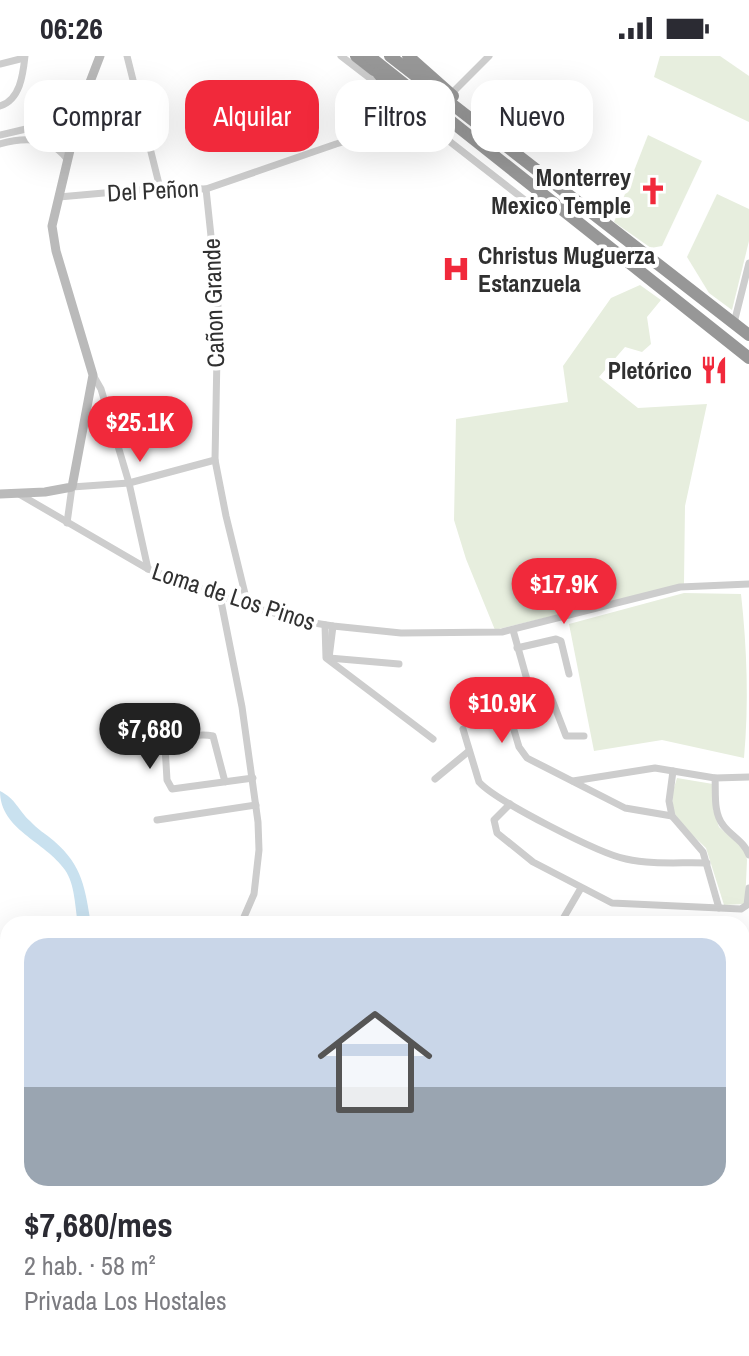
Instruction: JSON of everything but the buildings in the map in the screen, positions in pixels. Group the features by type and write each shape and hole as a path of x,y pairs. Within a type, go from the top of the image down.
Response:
{"highway":[{"path":"356,56 386,80"},
{"path":"369,56 749,358"},
{"path":"390,56 471,118"},
{"path":"408,56 435,80"},
{"path":"378,73 384,80"},
{"path":"455,98 471,112"},
{"path":"515,152 749,335"}],"street":[{"path":"89,80 100,56"},
{"path":"127,56 160,188"},
{"path":"341,56 371,80"},
{"path":"455,90 489,56"},
{"path":"0,64 25,57 16,95 11,102 0,106"},
{"path":"0,135 24,129"},
{"path":"0,144 34,139 58,147 67,159"},
{"path":"455,141 526,201 537,204 550,202"},
{"name":"Del Peñon","path":"59,197 160,188 206,189 335,144"},
{"path":"69,152 52,235 129,483 148,569"},
{"name":"Cañon Grande","path":"206,189 218,302 215,460 248,606"},
{"path":"734,323 749,263"},
{"path":"67,523 93,375"},
{"path":"1,496 129,483 215,460"},
{"name":"Loma de Los Pinos","path":"19,494 148,569 248,606 329,626 424,633 513,630 680,587 749,584"},
{"path":"220,596 242,707 256,805 259,850 254,894 244,916"},
{"path":"329,626 329,658"},
{"path":"513,630 531,694 547,693 551,697 566,736 584,736"},
{"path":"517,648 556,639 561,641 569,674"},
{"path":"329,658 399,664"},
{"path":"329,658 433,739"},
{"path":"511,720 523,755 625,808 672,816"},
{"path":"463,729 479,782 510,804 624,859 707,863"},
{"path":"225,782 213,736 171,741 165,746 163,754 167,780 172,789 225,782 253,778"},
{"path":"435,779 469,751"},
{"path":"573,781 655,768 715,778 749,777"},
{"path":"673,771 669,801 672,816 700,846 719,908"},
{"path":"715,778 716,809 721,822 745,846 749,855"},
{"path":"510,804 493,824 497,833 519,853 612,903 741,909 747,905 749,888"},
{"path":"157,820 256,805"},
{"path":"565,916 581,888"}],"green space":[{"path":"660,56 720,56 749,76 749,122 654,77"},
{"path":"648,135 702,161 662,246 651,248 614,222"},
{"path":"717,194 749,209 749,241 732,310 709,293 687,257"},
{"path":"640,285 661,300 647,317 651,344 642,352 625,347 599,377 638,408 707,404 685,506 684,584 495,630 454,520 456,419 568,402 563,366 611,298"},
{"path":"684,593 741,594 747,676 744,758 662,740 594,751 569,624"},
{"path":"677,778 713,784 713,809 719,827 745,850 745,904 724,905 706,848 680,823 673,810 672,794"}],"water":[{"path":"0,791 64,850 77,869 89,916 77,916 73,889 65,870 15,825 2,804"}],"place":[{"name":"Monterrey Mexico Temple","path":"653,191"},
{"name":"Christus Muguerza Estanzuela","path":"456,269"},
{"name":"Pletórico","path":"714,370"}]}
